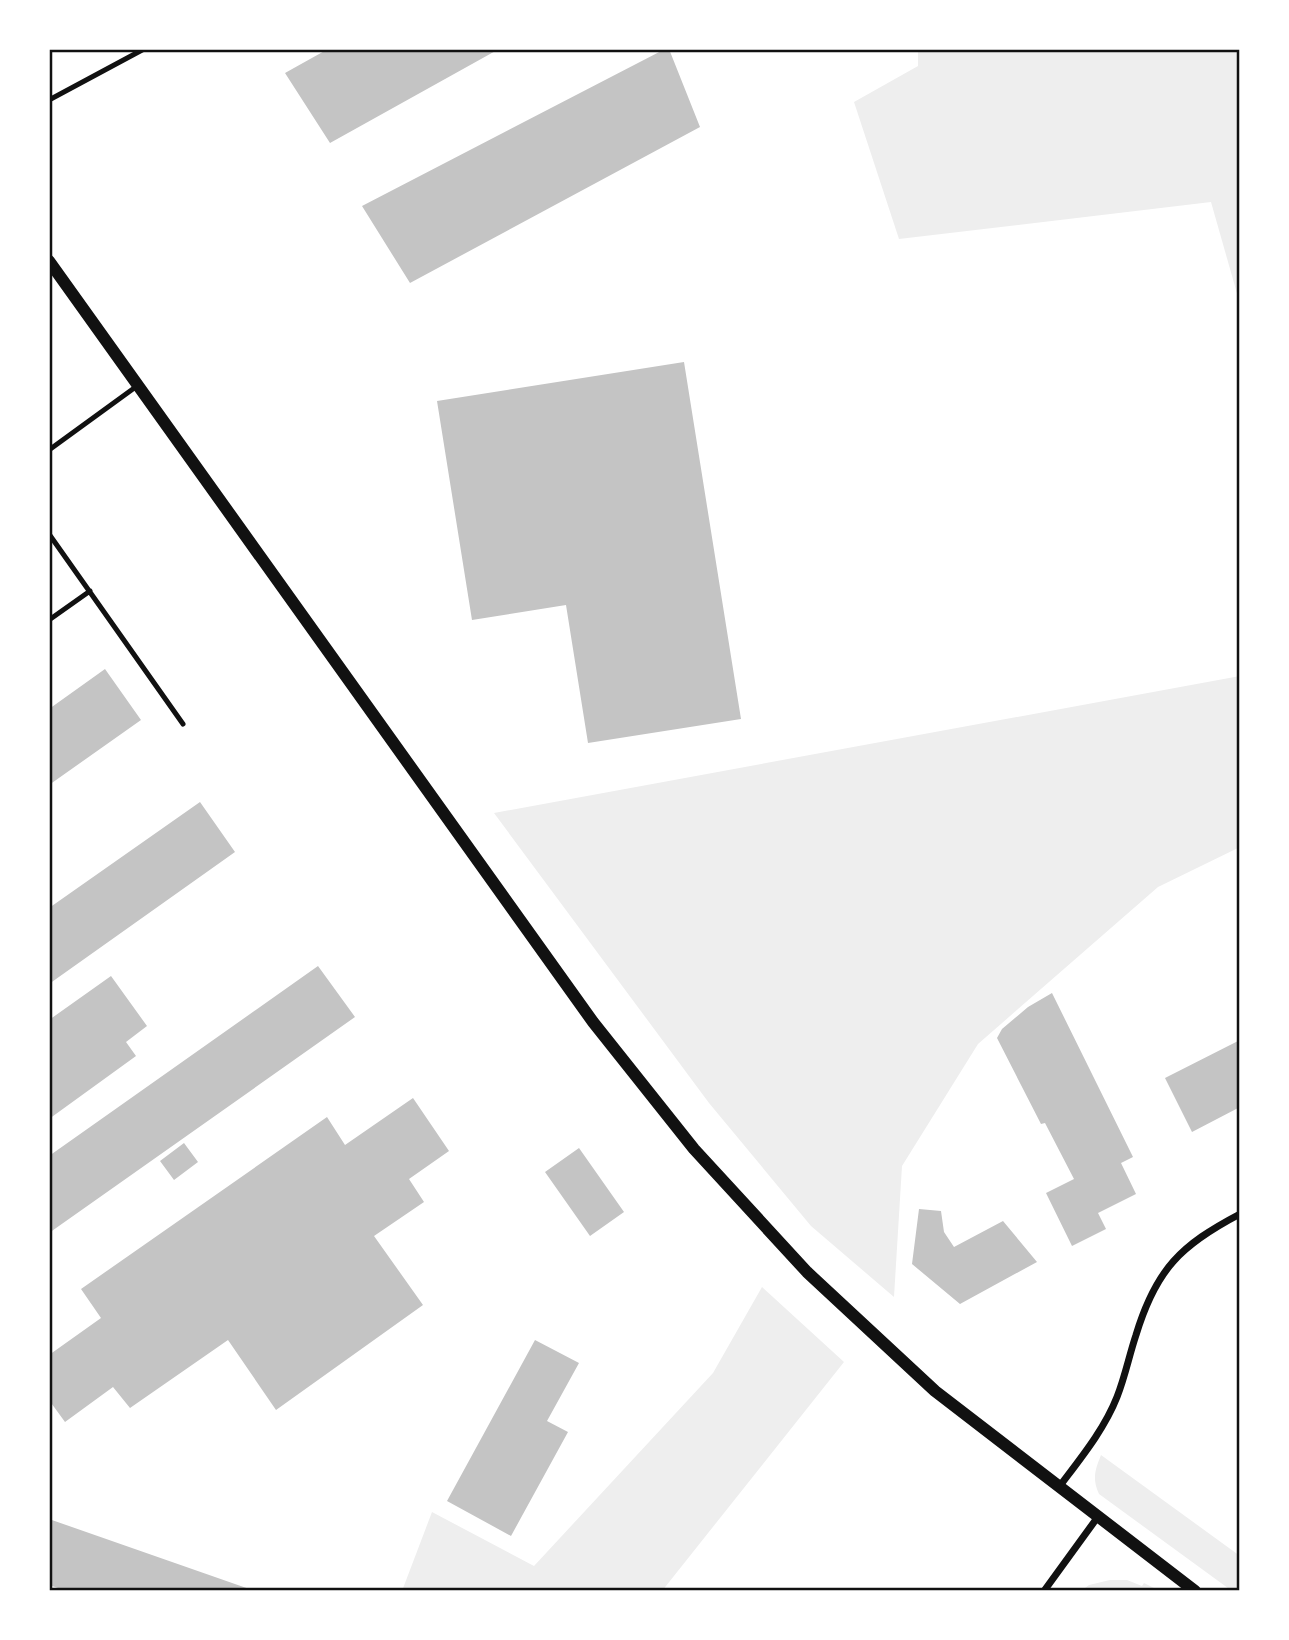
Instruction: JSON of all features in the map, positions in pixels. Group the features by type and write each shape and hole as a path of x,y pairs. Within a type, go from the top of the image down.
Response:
{"street":[{"path":"49,261 593,1022 694,1149 799,1263 935,1391 1195,1591"},
{"path":"1058,1488 1087,1450 1116,1400 1143,1313 1160,1278 1177,1254 1199,1236 1240,1214"},
{"path":"1044,1591 1097,1518"}],"lane":[{"path":"49,100 145,49"},
{"path":"49,450 138,385"},
{"path":"49,534 183,723"},
{"path":"49,620 90,591"}],"shaded area":[{"path":"918,49 1240,49 1240,304 1211,202 899,239 854,102 918,66"},
{"path":"1240,676 1240,847 1158,887 978,1044 902,1166 894,1297 811,1226 709,1103 494,813"},
{"path":"762,1287 844,1362 662,1591 402,1591 432,1512 534,1566 713,1373"},
{"path":"1101,1455 1240,1556 1240,1591 1232,1591 1099,1494 1095,1474"},
{"path":"1110,1580 1127,1580 1142,1586 1144,1583 1160,1591 1081,1591 1089,1585"}],"building":[{"path":"328,49 499,49 330,143 285,73"},
{"path":"669,49 700,127 410,283 362,206"},
{"path":"684,362 741,719 588,743 566,605 472,620 437,401"},
{"path":"105,669 141,720 49,785 49,709"},
{"path":"200,802 235,852 49,984 49,908"},
{"path":"318,966 355,1017 49,1233 49,1156"},
{"path":"111,976 147,1026 126,1042 136,1056 49,1119 49,1020"},
{"path":"1052,993 1133,1157 1121,1163 1136,1194 1098,1213 1106,1229 1072,1246 1046,1193 1074,1179 1045,1123 1041,1124 997,1038 1002,1029 1028,1007"},
{"path":"1240,1040 1240,1107 1192,1132 1165,1078"},
{"path":"413,1098 449,1151 409,1179 424,1202 374,1236 423,1305 276,1410 228,1340 130,1408 113,1387 65,1422 49,1400 49,1355 101,1318 81,1289 327,1117 345,1145"},
{"path":"184,1143 198,1162 174,1180 160,1161"},
{"path":"579,1148 624,1212 590,1236 545,1172"},
{"path":"919,1209 941,1211 944,1232 954,1247 1003,1221 1037,1262 960,1304 912,1264"},
{"path":"535,1340 579,1363 547,1421 568,1432 511,1536 447,1501"},
{"path":"49,1519 255,1591 67,1591 49,1585"}]}
